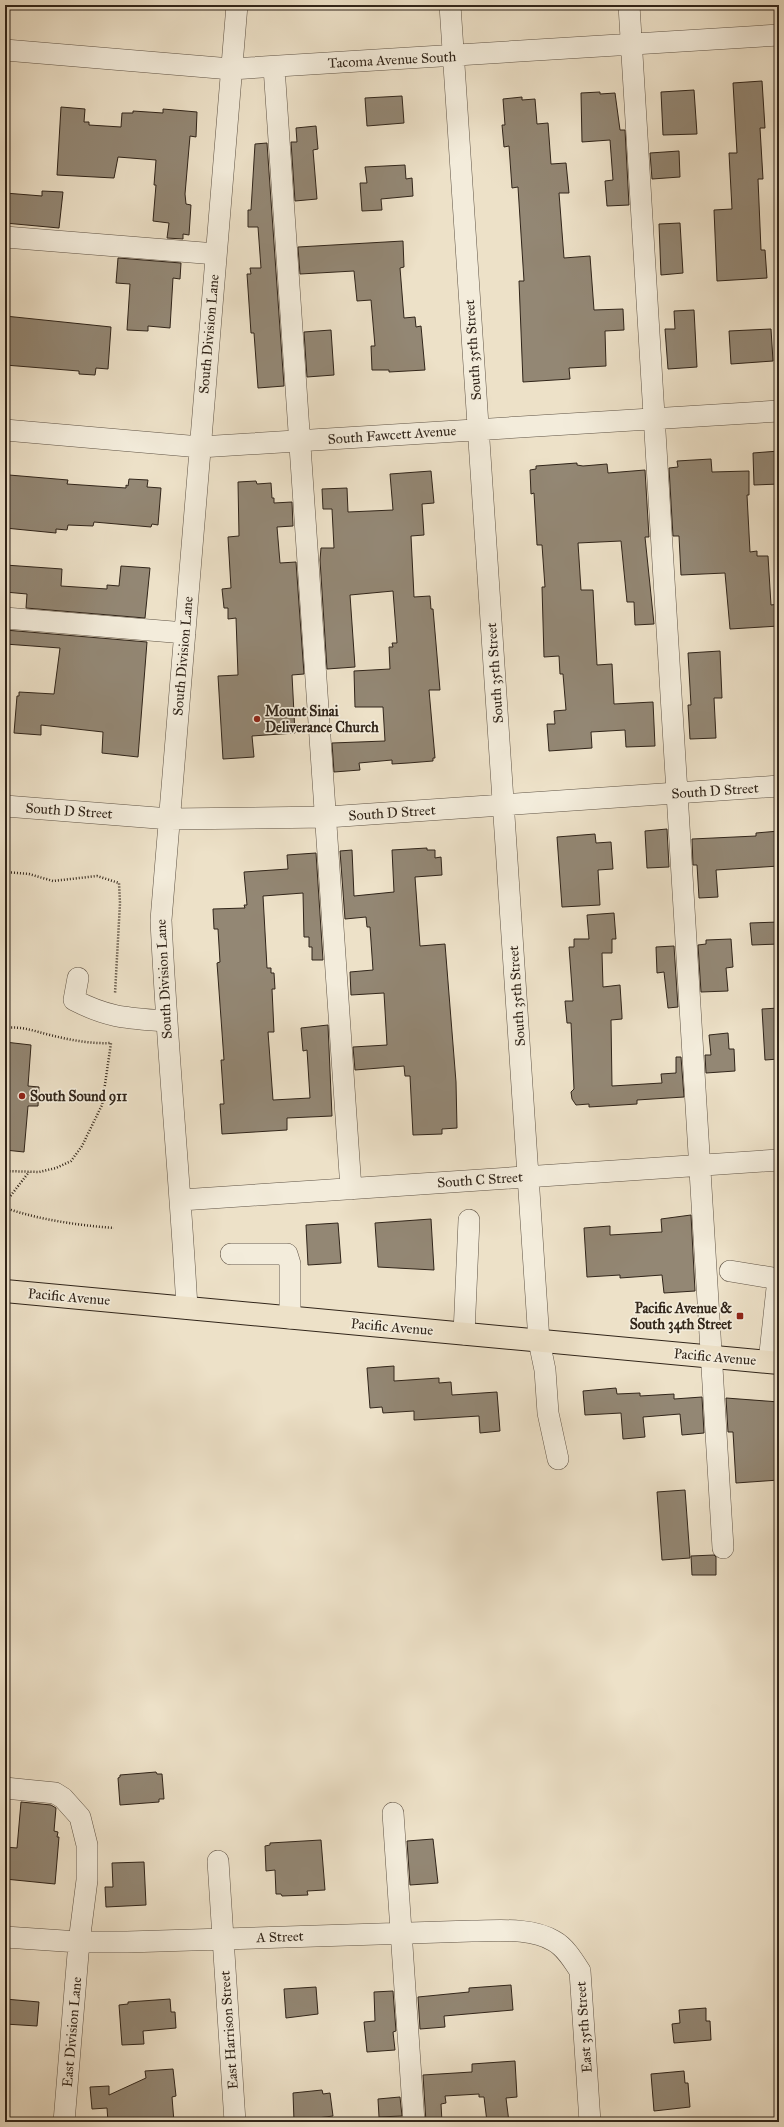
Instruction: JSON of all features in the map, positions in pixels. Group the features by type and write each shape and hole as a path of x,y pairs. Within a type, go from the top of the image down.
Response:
{"main road":[{"name":"Pacific Avenue","path":"5,1291 774,1362"}],"street":[{"name":"South Division Lane","path":"188,1308 181,1200 165,1021 160,920 170,819 236,5"},
{"name":"South 35th Street","path":"450,5 540,1341 545,1370 548,1413 558,1459"},
{"path":"629,5 654,418 679,793 723,1548"},
{"name":"Tacoma Avenue South","path":"5,50 231,69 779,35"},
{"path":"274,67 327,817 351,1189"},
{"path":"5,237 216,254"},
{"name":"South Fawcett Avenue","path":"5,430 200,447 779,411"},
{"path":"5,618 185,633"},
{"name":"South D Street","path":"5,806 170,819 327,817 779,786"},
{"path":"78,978 74,1000 96,1011 113,1016 165,1021"},
{"name":"South C Street","path":"181,1200 779,1160"},
{"path":"464,1334 469,1220"},
{"path":"231,1254 287,1254 290,1264 290,1318"},
{"path":"730,1271 778,1279 774,1362"},
{"path":"5,1788 55,1793 70,1804 78,1814 84,1828 87,1845 87,1880 79,1942"},
{"path":"393,1813 414,2122"},
{"name":"East Harrison Street","path":"218,1861 235,2122"},
{"name":"A Street","path":"5,1936 79,1942 504,1931 531,1934 554,1941"},
{"name":"East 35th Street","path":"554,1941 569,1954 580,1971 590,2122"},
{"name":"East Division Lane","path":"64,2122 79,1942"}],"path":[{"path":"5,872 30,874 53,881 97,876 119,883 120,903 111,1043 102,1105 82,1146 71,1161 56,1168 39,1172 5,1172"},
{"path":"5,1028 16,1026 50,1035 90,1042 111,1043"},
{"path":"5,1203 29,1172"},
{"path":"5,1208 33,1217 61,1223 114,1228"}],"building":[{"path":"762,81 765,128 760,128 763,179 758,179 761,250 765,250 767,278 717,281 714,210 732,209 729,153 737,153 733,83"},
{"path":"694,90 697,134 663,135 661,92"},
{"path":"600,92 600,94 615,93 620,130 625,130 629,205 607,206 605,181 613,180 610,140 582,142 581,93"},
{"path":"402,96 404,123 367,126 365,98"},
{"path":"522,97 522,100 535,99 537,124 548,123 551,164 566,163 569,193 559,193 564,258 590,256 594,310 623,309 624,330 605,331 606,366 569,368 570,379 523,382 519,281 524,281 518,187 512,188 509,146 504,147 502,125 505,125 503,99"},
{"path":"61,107 85,109 84,122 89,122 89,125 121,127 122,113 133,113 133,111 163,113 163,109 197,112 196,137 190,136 185,194 186,204 191,205 189,235 183,234 183,239 167,238 169,223 153,221 156,185 154,185 156,160 118,157 114,178 57,175"},
{"path":"316,126 318,149 313,150 317,199 295,201 291,142 297,142 296,128"},
{"path":"267,143 284,386 258,388 254,333 251,333 247,274 251,274 250,268 261,268 258,227 248,227 248,210 251,210 255,144"},
{"path":"679,151 680,177 652,179 650,153"},
{"path":"405,165 406,179 412,178 413,196 381,199 382,210 362,211 360,183 367,183 365,167"},
{"path":"42,191 63,192 59,228 5,223 5,193 42,196"},
{"path":"680,223 683,273 661,275 659,224"},
{"path":"403,241 404,267 400,268 404,318 415,317 416,327 421,326 425,370 389,372 389,370 372,370 371,346 375,346 371,300 357,301 354,271 300,274 298,247"},
{"path":"118,258 181,263 180,279 173,278 170,328 148,326 148,331 127,330 130,284 116,283"},
{"path":"694,310 697,367 668,369 665,329 675,329 674,311"},
{"path":"5,316 111,327 108,369 96,368 95,375 79,374 79,371 5,365"},
{"path":"771,329 773,361 731,364 729,331"},
{"path":"331,330 334,375 307,377 304,332"},
{"path":"779,451 779,484 754,485 753,453"},
{"path":"711,459 712,472 749,471 749,495 747,495 750,552 757,551 757,556 768,556 771,605 779,604 779,626 730,629 725,573 681,575 679,536 673,536 669,468 678,467 677,461"},
{"path":"577,463 577,465 583,466 607,464 608,473 645,470 649,537 645,537 654,624 635,625 634,602 627,602 621,541 578,543 581,590 593,590 597,665 612,664 614,704 653,702 655,746 626,747 625,730 591,732 592,748 549,751 547,724 555,724 554,711 566,710 563,674 560,674 559,656 544,657 542,587 545,587 542,545 537,545 534,493 531,494 530,470 536,469 536,466"},
{"path":"431,471 434,503 422,504 424,535 411,536 414,597 430,596 431,609 433,609 440,690 429,690 435,758 433,758 433,761 408,763 392,764 392,760 359,763 360,770 334,772 332,743 385,741 383,707 355,707 354,671 390,669 389,647 393,647 392,643 397,643 393,591 350,595 355,667 327,669 320,560 321,548 334,548 332,509 323,509 322,489 347,488 348,512 393,510 390,474"},
{"path":"9,475 68,480 67,484 126,488 126,485 128,486 129,479 148,480 147,487 161,488 158,525 152,524 151,527 94,522 93,526 68,525 67,530 56,529 56,533 5,528 5,482 8,482"},
{"path":"256,481 257,484 271,483 272,498 274,498 274,503 292,502 293,526 277,527 280,563 296,562 304,674 292,675 295,733 252,736 254,757 223,759 218,676 238,675 236,618 228,619 228,608 224,608 222,589 231,588 228,537 239,536 238,482"},
{"path":"5,565 62,569 61,586 107,589 107,585 119,586 121,566 150,568 145,618 26,608 27,594 5,592"},
{"path":"5,630 147,642 138,757 102,753 103,732 41,725 41,735 14,733 17,696 19,696 19,692 54,694 60,648 5,644"},
{"path":"720,651 722,698 714,698 716,738 690,739 688,705 691,705 688,653"},
{"path":"667,829 669,867 647,868 645,831"},
{"path":"779,831 779,866 716,870 718,897 699,898 697,865 693,865 692,839 756,836 756,833"},
{"path":"595,834 596,843 611,842 613,869 598,870 600,905 562,907 557,837"},
{"path":"427,848 427,850 435,850 435,858 441,857 442,875 415,877 420,946 445,944 456,1082 457,1128 442,1129 442,1134 413,1135 410,1076 405,1076 404,1066 355,1070 353,1047 387,1045 384,993 351,995 350,972 373,970 370,927 367,927 366,917 345,919 340,851 352,850 354,896 394,892 392,850"},
{"path":"316,853 323,960 312,960 312,947 309,947 309,937 304,937 303,893 263,896 267,968 271,968 271,973 274,973 275,989 272,989 274,1032 268,1032 273,1100 310,1098 307,1050 303,1051 301,1028 328,1025 332,1116 287,1118 287,1130 222,1134 220,1104 224,1104 221,1060 224,1060 217,963 220,962 218,929 214,929 213,909 245,908 244,905 247,905 244,872 288,869 287,855"},
{"path":"614,913 616,939 612,939 612,953 602,953 603,987 620,985 622,1019 611,1020 612,1086 662,1083 661,1074 676,1073 676,1057 681,1057 684,1097 637,1100 637,1104 589,1107 589,1104 576,1105 572,1099 571,1092 574,1089 571,1023 567,1023 565,1001 573,1001 569,947 574,947 574,939 589,939 587,915"},
{"path":"779,922 779,944 752,945 750,923"},
{"path":"731,939 733,967 726,968 728,991 701,992 698,945 706,944 706,940"},
{"path":"674,946 678,1007 668,1008 664,972 657,973 656,947"},
{"path":"779,1008 779,1059 765,1060 762,1009"},
{"path":"728,1033 729,1049 734,1049 735,1071 706,1073 705,1055 711,1055 709,1035"},
{"name":"South Sound 911","path":"5,1042 31,1045 28,1086 39,1087 38,1106 28,1106 24,1152 5,1150"},
{"path":"691,1215 695,1291 664,1293 662,1275 620,1278 620,1275 587,1277 584,1228 610,1226 610,1235 662,1232 661,1219"},
{"path":"431,1219 434,1270 378,1267 375,1223"},
{"path":"338,1223 341,1263 308,1265 306,1225"},
{"path":"394,1366 394,1381 439,1378 439,1383 451,1382 452,1395 497,1392 500,1431 480,1433 479,1416 414,1420 414,1411 383,1413 382,1407 370,1408 367,1368"},
{"path":"616,1388 617,1394 640,1393 640,1396 674,1394 674,1399 702,1397 704,1433 682,1435 680,1414 643,1417 645,1437 623,1439 621,1413 585,1415 583,1391"},
{"path":"726,1398 779,1402 779,1480 736,1483 733,1432 728,1432"},
{"path":"685,1490 690,1558 662,1560 657,1492"},
{"path":"714,1555 716,1557 716,1575 692,1575 691,1556"},
{"path":"156,1772 157,1774 162,1774 164,1799 159,1799 159,1802 120,1805 118,1778 120,1775"},
{"path":"21,1802 51,1805 56,1808 54,1831 58,1832 57,1837 59,1837 55,1884 5,1879 5,1847 17,1848"},
{"path":"433,1839 438,1883 410,1885 407,1841"},
{"path":"321,1840 325,1890 307,1891 308,1895 282,1896 281,1894 276,1894 275,1870 266,1871 265,1846 270,1845 270,1843"},
{"path":"144,1862 146,1905 106,1907 105,1887 113,1887 112,1863"},
{"path":"511,1985 513,2010 444,2016 445,2027 420,2029 418,1997 469,1992 469,1988"},
{"path":"316,1987 318,2014 286,2018 284,1989"},
{"path":"393,1991 396,2031 393,2032 395,2050 367,2052 364,2022 375,2021 374,1992"},
{"path":"5,1999 39,2002 37,2026 5,2024"},
{"path":"170,1999 171,2012 175,2012 176,2028 143,2031 144,2044 122,2045 119,2005 128,2004 128,2002"},
{"path":"706,2008 706,2021 710,2021 711,2040 674,2043 672,2024 680,2023 679,2010"},
{"path":"515,2061 517,2097 506,2098 509,2122 487,2122 484,2097 479,2097 479,2094 445,2096 446,2103 441,2104 442,2122 426,2122 423,2075 472,2072 472,2064"},
{"path":"173,2069 176,2096 172,2097 174,2122 108,2122 107,2108 92,2109 90,2087 109,2086 109,2095 146,2078 145,2071"},
{"path":"684,2071 685,2083 688,2083 690,2107 654,2111 651,2074"},
{"path":"322,2090 323,2094 330,2093 333,2116 294,2121 293,2093"},
{"path":"400,2097 402,2116 379,2117 378,2099"}],"place":[{"name":"Mount Sinai Deliverance Church","path":"257,719"},
{"name":"South Sound 911","path":"22,1096"},
{"name":"Pacific Avenue & South 34th Street","path":"740,1316"}]}
